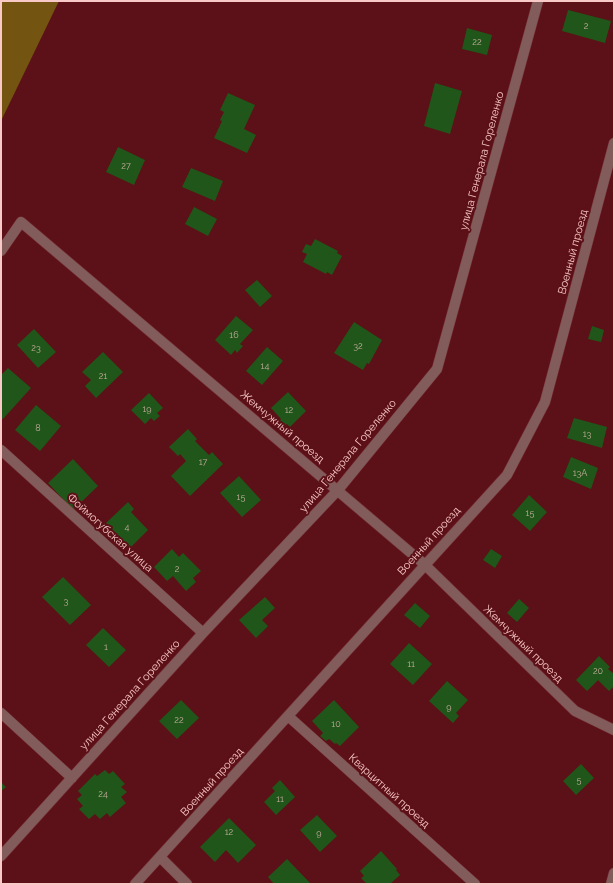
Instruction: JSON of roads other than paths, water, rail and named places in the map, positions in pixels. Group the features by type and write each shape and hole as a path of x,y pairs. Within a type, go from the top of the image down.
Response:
{"street":[{"name":"улица Генерала Гореленко","path":"1,856 203,633 338,490 437,369 538,1"},
{"name":"Военный проезд","path":"135,884 424,564 507,475 545,402 614,143"},
{"name":"Жемчужный проезд","path":"1,251 21,222 424,564 575,711 614,730"},
{"name":"Фоймогубская улица","path":"1,450 203,633"},
{"path":"1,713 72,778"},
{"name":"Кварцитный проезд","path":"288,716 475,884"},
{"path":"160,857 187,884"},
{"path":"611,884 614,873"}]}
